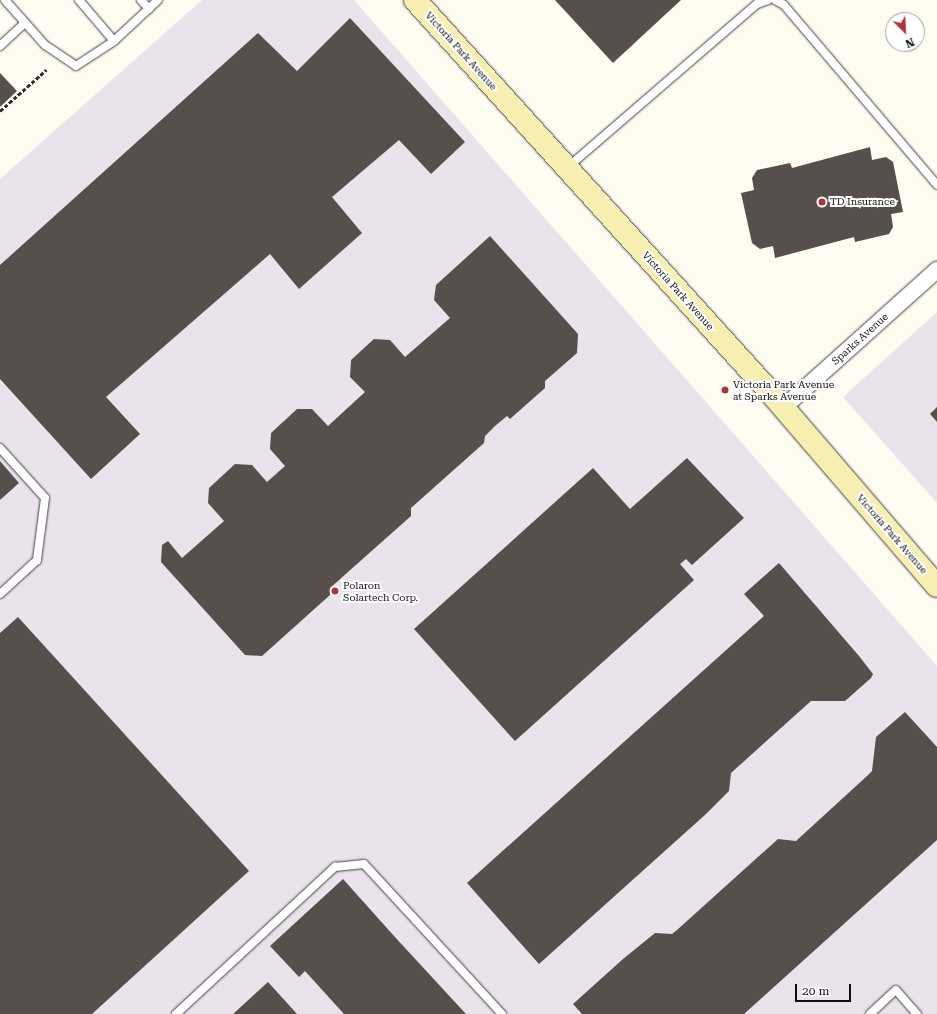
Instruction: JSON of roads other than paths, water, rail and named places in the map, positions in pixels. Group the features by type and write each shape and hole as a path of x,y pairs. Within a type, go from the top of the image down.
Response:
{"main road":[{"name":"Victoria Park Avenue","path":"415,0 783,408 937,586"}],"street":[{"name":"Sparks Avenue","path":"783,408 937,270"}],"lane":[{"path":"5,0 45,45 76,66 114,41 158,0"},
{"path":"79,0 114,41"},
{"path":"141,0 148,9"},
{"path":"567,168 751,9 768,0"},
{"path":"775,0 784,5 937,185"},
{"path":"0,46 26,23"},
{"path":"0,448 45,498 37,560 0,594"},
{"path":"176,1014 335,867 364,864 502,1014"},
{"path":"870,1014 896,990 918,1014"}],"place":[{"name":"TD Insurance","path":"822,202"},
{"name":"Victoria Park Avenue at Sparks Avenue","path":"725,390"},
{"name":"Polaron Solartech Corp.","path":"335,591"}]}
